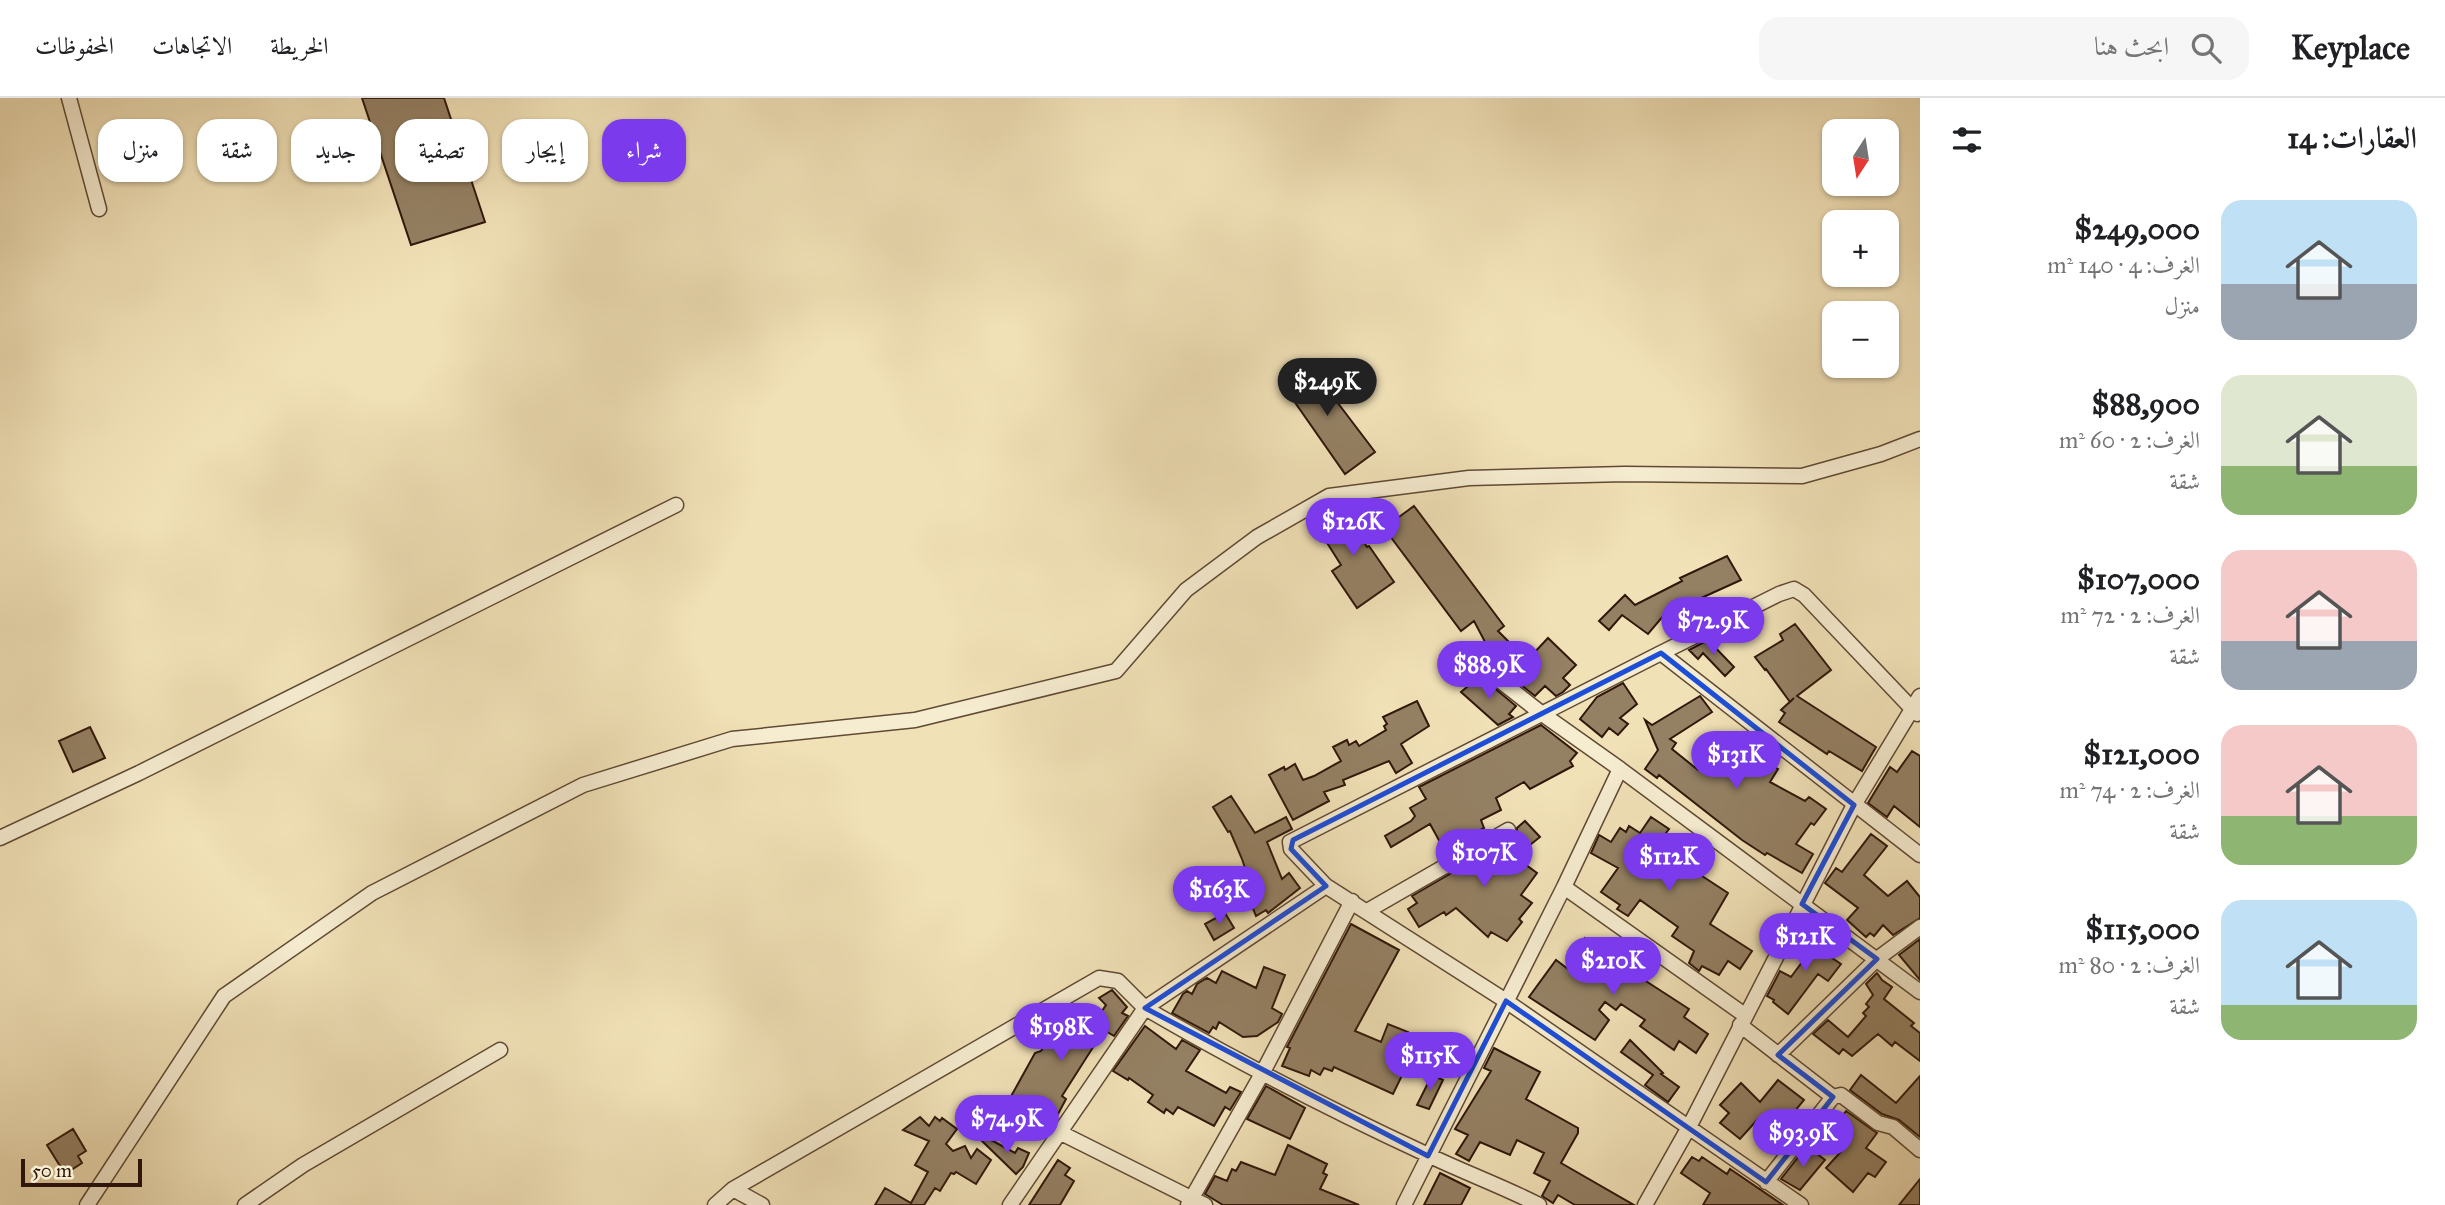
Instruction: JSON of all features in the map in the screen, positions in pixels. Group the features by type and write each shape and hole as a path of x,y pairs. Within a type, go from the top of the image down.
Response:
{"street":[{"path":"69,98 99,209"},
{"path":"87,1205 225,996 372,893 583,786 732,740 915,719 1116,671 1186,590 1257,537 1329,496 1469,478 1625,474 1802,476 1881,454 1920,439"},
{"path":"0,838 139,773 676,505"},
{"path":"1801,1205 1506,1002 1326,886 1289,846 1293,840 1541,713 1779,594 1794,589 1804,595 1917,713"},
{"path":"1661,653 1920,855"},
{"path":"1489,672 1920,992"},
{"path":"1645,1205 1689,1127 1854,805 1917,713 1920,696"},
{"path":"1404,1205 1564,887 1620,769"},
{"path":"1367,911 1508,830"},
{"path":"1010,1205 1145,1007 1326,886"},
{"path":"1564,887 1743,1020 1778,1055 1833,1097"},
{"path":"1059,1132 1195,1203 1352,901"},
{"path":"1778,1055 1877,959 1920,927"},
{"path":"715,1205 733,1189 1099,978 1118,981 1145,1007 1263,1072 1428,1156 1539,1205"},
{"path":"245,1205 303,1165 500,1050"},
{"path":"1766,1182 1833,1097 1841,1095 1878,1124 1893,1127 1920,1150"},
{"path":"733,1189 762,1205"}],"highlighted area":[{"path":"1661,653 1854,805 1802,904 1877,959 1778,1055 1833,1097 1766,1182 1506,1001 1428,1156 1145,1008 1326,886 1291,849 1293,840"}],"building":[{"path":"362,98 444,98 451,119 395,119 395,182 472,182 485,222 411,245 381,155 381,119 369,119"},
{"path":"1306,361 1375,452 1345,474 1280,381"},
{"path":"1340,505 1394,582 1357,608 1332,571 1341,565 1314,522"},
{"path":"1414,506 1504,626 1498,631 1525,658 1530,653 1532,655 1548,638 1576,665 1563,678 1570,685 1563,692 1556,696 1545,686 1535,696 1495,664 1488,662 1493,657 1474,621 1461,631 1384,528"},
{"path":"1727,556 1741,580 1688,604 1691,608 1673,617 1669,609 1648,634 1622,615 1609,630 1599,621 1625,595 1635,605 1682,581 1680,578"},
{"path":"1795,624 1831,670 1797,696 1876,747 1862,771 1829,751 1827,754 1779,722 1785,713 1781,710 1790,702 1755,657 1783,640 1780,634"},
{"path":"1708,640 1734,667 1725,676 1703,653 1698,659 1689,650"},
{"path":"1480,676 1516,706 1509,714 1513,717 1498,725 1461,692"},
{"path":"1623,683 1637,704 1620,718 1628,724 1618,735 1609,728 1602,737 1580,719 1597,697"},
{"path":"1700,696 1712,712 1670,739 1676,743 1672,749 1698,770 1727,739 1760,768 1764,761 1778,769 1770,782 1805,801 1809,797 1826,809 1814,825 1811,823 1796,844 1813,854 1802,873 1742,840 1659,775 1657,778 1645,769 1658,750 1645,720 1652,725"},
{"path":"1417,701 1429,726 1401,744 1412,763 1396,773 1389,761 1343,780 1345,785 1324,792 1329,801 1293,820 1269,775 1295,764 1303,780 1314,776 1341,761 1333,747 1347,740 1349,745 1356,741 1359,746 1386,730 1384,726 1387,724 1383,717"},
{"path":"1541,725 1577,753 1570,761 1573,766 1530,789 1524,782 1496,798 1501,810 1481,820 1484,828 1463,839 1460,834 1441,844 1430,824 1391,847 1385,836 1411,821 1415,816 1410,808 1426,799 1419,787"},
{"path":"90,727 105,758 73,772 59,741"},
{"path":"1912,751 1920,756 1920,827 1894,806 1887,817 1868,803 1890,767 1897,772"},
{"path":"1231,796 1255,833 1286,817 1292,829 1267,842 1282,879 1289,873 1300,888 1268,913 1266,910 1256,916 1244,887 1248,886 1241,870 1245,868 1242,859 1230,831 1228,832 1213,807"},
{"path":"1651,817 1669,829 1660,841 1699,866 1696,872 1728,893 1710,924 1752,951 1740,969 1728,961 1719,975 1702,966 1699,971 1689,963 1694,951 1672,936 1678,927 1640,900 1628,916 1617,909 1620,905 1601,892 1618,868 1591,853 1599,835 1611,842 1620,828 1626,832 1629,826 1640,833"},
{"path":"1525,821 1540,837 1515,857 1537,873 1521,895 1532,903 1507,941 1491,932 1488,937 1456,908 1419,927 1408,909 1417,903 1412,896 1474,860 1476,863 1513,838 1517,834 1517,828"},
{"path":"1871,834 1887,846 1864,875 1888,896 1907,881 1920,897 1920,918 1893,935 1883,925 1874,936 1870,933 1866,937 1847,920 1858,908 1825,883 1836,868 1842,872"},
{"path":"1225,913 1234,928 1214,940 1205,924"},
{"path":"1351,924 1399,950 1355,1031 1381,1042 1388,1024 1408,1032 1400,1052 1411,1057 1393,1094 1334,1067 1332,1071 1324,1068 1320,1075 1311,1070 1309,1076 1282,1066 1290,1048 1287,1047"},
{"path":"1816,931 1837,946 1829,956 1841,964 1828,981 1818,974 1788,1014 1767,996 1780,971 1791,977 1808,954 1803,950"},
{"path":"1585,938 1622,964 1632,950 1645,960 1635,974 1689,1009 1684,1017 1708,1034 1696,1053 1679,1041 1674,1050 1640,1026 1645,1020 1621,1004 1616,1010 1605,1002 1599,1010 1609,1020 1595,1040 1529,997 1556,960 1568,969"},
{"path":"1920,939 1920,980 1899,955"},
{"path":"1264,967 1285,975 1272,1008 1282,1014 1278,1022 1257,1036 1243,1037 1219,1022 1216,1029 1213,1027 1209,1033 1172,1013 1183,994 1187,991 1192,994 1197,984 1207,978 1216,983 1222,971 1256,988"},
{"path":"1877,973 1892,987 1884,999 1914,1023 1911,1026 1920,1033 1920,1061 1895,1042 1892,1046 1878,1034 1852,1056 1843,1049 1839,1054 1813,1034 1828,1020 1848,1037 1866,1016 1863,1013 1869,1007 1866,1004 1873,995 1866,984"},
{"path":"1112,990 1127,1007 1122,1013 1128,1016 1114,1036 1104,1030 1062,1096 1066,1099 1057,1116 1048,1111 1035,1135 1013,1122 1019,1106 1009,1100 1035,1053 1041,1051 1052,1032 1045,1020 1059,1012 1090,1028 1106,1005 1099,998"},
{"path":"1145,1026 1176,1049 1182,1040 1200,1050 1186,1071 1226,1093 1230,1087 1241,1092 1230,1110 1225,1107 1214,1126 1178,1107 1173,1114 1166,1109 1164,1113 1148,1102 1153,1095 1129,1078 1128,1080 1113,1071"},
{"path":"1630,1040 1663,1073 1661,1074 1679,1087 1668,1102 1645,1085 1653,1075 1621,1052"},
{"path":"1494,1048 1540,1072 1526,1099 1578,1128 1578,1133 1561,1163 1634,1205 1575,1205 1558,1195 1553,1203 1542,1196 1550,1181 1534,1173 1544,1153 1517,1140 1510,1155 1480,1142 1469,1161 1456,1154 1468,1135 1455,1129 1491,1071 1484,1068"},
{"path":"1432,1075 1443,1080 1429,1109 1417,1105"},
{"path":"1861,1075 1896,1103 1920,1076 1920,1137 1899,1120 1882,1114 1850,1090"},
{"path":"1778,1080 1804,1100 1776,1134 1758,1119 1740,1139 1720,1123 1729,1113 1720,1105 1741,1083 1760,1102"},
{"path":"1266,1086 1305,1108 1290,1139 1247,1119"},
{"path":"1846,1111 1877,1133 1866,1148 1886,1162 1875,1177 1868,1173 1853,1192 1826,1168 1847,1145 1830,1131"},
{"path":"920,1117 929,1126 935,1117 940,1121 942,1118 957,1129 946,1144 953,1151 965,1146 971,1158 977,1149 991,1160 976,1184 956,1172 951,1173 940,1191 935,1188 924,1205 875,1205 885,1188 911,1203 928,1172 915,1165 929,1141 903,1130"},
{"path":"73,1129 86,1151 78,1156 82,1163 65,1174 47,1145"},
{"path":"1784,1129 1791,1134 1778,1152 1770,1146"},
{"path":"980,1134 1015,1153 1018,1148 1029,1153 1023,1167 1016,1174 978,1137"},
{"path":"1288,1145 1327,1164 1323,1173 1327,1175 1320,1189 1359,1205 1223,1205 1205,1194 1215,1176 1227,1181 1232,1169 1236,1171 1241,1162 1275,1175"},
{"path":"1807,1146 1825,1160 1800,1190 1781,1179"},
{"path":"1692,1157 1699,1161 1702,1157 1727,1174 1730,1169 1783,1205 1703,1205 1710,1193 1681,1173"},
{"path":"1058,1160 1070,1168 1065,1175 1074,1181 1060,1205 1029,1205"},
{"path":"1440,1173 1470,1188 1461,1205 1424,1205"},
{"path":"1920,1179 1920,1205 1899,1205"}]}
